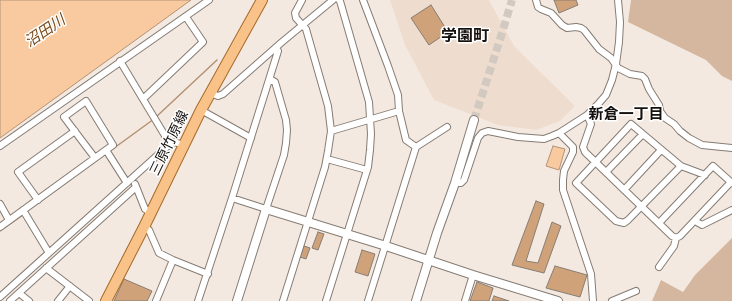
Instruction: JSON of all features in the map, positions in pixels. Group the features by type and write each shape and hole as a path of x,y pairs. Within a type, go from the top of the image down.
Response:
{"main road":[{"name":"三原竹原線","path":"106,301 201,110 260,1"}],"street":[{"path":"0,146 209,0"},
{"path":"283,301 325,167 331,131 328,106 306,29 296,18 295,13 302,0"},
{"path":"210,93 218,96 223,94 333,0"},
{"path":"326,301 367,170 370,150 371,119 369,102 339,0"},
{"path":"363,0 398,95 399,111 406,140 416,147"},
{"path":"536,0 538,7 551,13 562,26 567,28 576,27 584,30 599,49 611,58 618,68 630,74 642,76 645,79 648,89 659,104 660,110 666,118 688,138 702,145 732,148"},
{"path":"455,182 461,183 464,180 478,138 482,133 488,131 518,137 544,139 559,133 586,115 599,103 606,94 612,80 616,64 620,29 618,0"},
{"path":"143,99 203,42 186,17"},
{"path":"198,301 270,79 278,51 276,48"},
{"path":"120,61 170,144"},
{"path":"237,301 284,154 286,143 286,120 275,82 270,79"},
{"path":"0,227 38,200 106,150 113,144 86,101 64,116 95,158"},
{"path":"201,110 251,138"},
{"path":"331,131 399,111"},
{"path":"586,115 591,124 583,147 585,152 672,236 676,238"},
{"path":"416,301 474,120"},
{"path":"680,166 624,223 616,221 576,183 631,124 680,166 705,175"},
{"path":"368,301 416,147 447,127"},
{"path":"38,200 18,172 74,131"},
{"path":"559,133 573,147 573,152 564,171 562,180 563,190 591,274 593,301"},
{"path":"606,172 642,135"},
{"path":"0,297 170,144 174,142 184,145"},
{"path":"106,150 127,183"},
{"path":"624,190 661,150"},
{"path":"327,159 367,170"},
{"path":"659,223 713,166 732,183 680,236 676,238 674,246 659,267"},
{"path":"10,301 135,184 145,170 143,168"},
{"path":"135,184 145,209 151,213"},
{"path":"232,198 386,246 554,301"},
{"path":"0,204 9,220"},
{"path":"23,210 49,253"},
{"path":"694,221 702,225 732,210"},
{"path":"144,227 149,230 159,253 208,274"},
{"path":"156,301 173,260"},
{"path":"46,268 89,301"},
{"path":"465,301 473,275"},
{"path":"58,301 70,286"},
{"path":"612,301 636,292"},
{"path":"19,293 29,301"}],"shaded area":[{"path":"390,0 489,0 514,46 575,106 560,121 536,130 498,125 434,100 405,45"},
{"path":"631,0 732,0 732,81 722,76 706,60 628,22"},
{"path":"732,238 732,301 652,301 661,280 683,292 695,275"}],"water":[{"name":"沼田川","path":"0,0 191,0 0,138"},
{"path":"553,146 565,149 559,170 546,166"}],"building":[{"path":"554,0 576,0 578,5 559,13"},
{"path":"431,5 448,32 429,45 411,18"},
{"path":"536,201 544,204 526,261 538,263 552,222 561,226 544,273 512,265"},
{"path":"318,232 324,234 318,250 312,248"},
{"path":"304,246 310,248 306,259 300,257"},
{"path":"362,250 375,254 368,276 355,272"},
{"path":"555,266 587,275 580,297 546,288"},
{"path":"124,279 152,291 147,301 114,301"},
{"path":"477,282 493,288 489,301 470,301"},
{"path":"494,296 509,301 492,301"}],"waterway":[{"path":"156,117 217,60"},
{"path":"110,151 154,119"},
{"path":"26,212 107,153"},
{"path":"0,231 23,215"}],"tunnel":[{"path":"474,120 512,0"}],"district":[{"name":"学園町","path":"465,36"},
{"name":"新倉一丁目","path":"626,114"}]}
